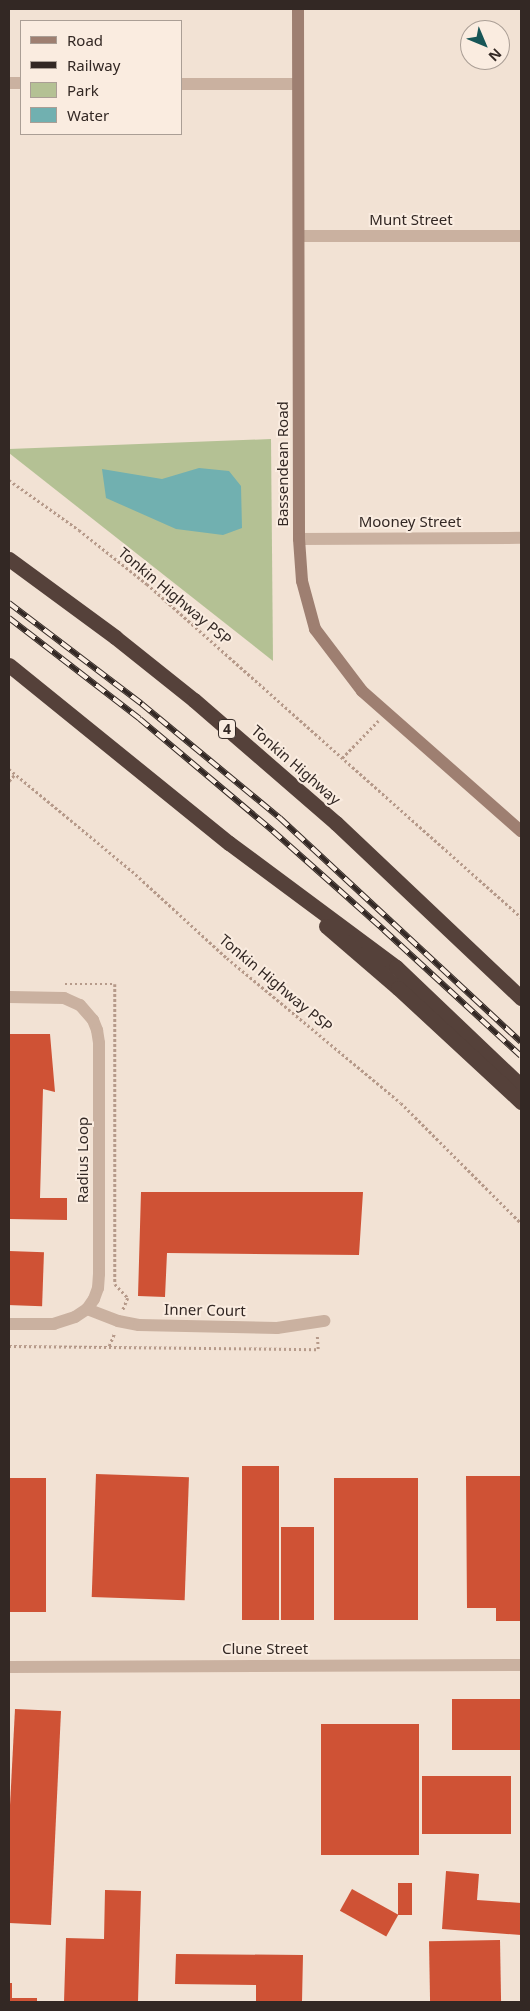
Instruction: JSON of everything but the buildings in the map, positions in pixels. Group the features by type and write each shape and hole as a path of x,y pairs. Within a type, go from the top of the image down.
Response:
{"highway":[{"name":"Tonkin Highway","path":"9,559 115,637 194,700 336,822 432,916 521,998"},
{"path":"9,666 229,843 398,988 521,1102"},
{"path":"229,843 396,967 521,1086"},
{"path":"432,916 521,987"}],"street":[{"name":"Bassendean Road","path":"298,9 300,236 299,539 302,581 316,629 362,691 521,831"},
{"path":"182,84 298,84"},
{"name":"Munt Street","path":"300,236 521,236"},
{"name":"Mooney Street","path":"299,539 521,538"},
{"name":"Radius Loop","path":"9,997 64,998 80,1005 93,1020 97,1030 99,1053 99,1274 98,1288 87,1309"},
{"path":"9,1324 54,1324 75,1317 87,1309"},
{"name":"Inner Court","path":"87,1309 118,1321 139,1325 278,1328 320,1322"},
{"name":"Clune Street","path":"9,1666 521,1665"}],"path":[{"name":"Tonkin Highway PSP","path":"9,480 79,530 147,584 521,917"},
{"path":"342,758 386,712"},
{"name":"Tonkin Highway PSP","path":"9,769 132,871 227,958 401,1103 521,1223"},
{"path":"9,781 15,774"},
{"path":"9,1346 318,1348 320,1322"}],"green space":[{"path":"271,439 273,661 9,453 9,449"}],"water":[{"path":"199,468 229,471 241,486 242,528 223,535 176,529 106,498 102,469 162,479"}],"railway":[{"path":"9,603 142,704 280,818 521,1042"},
{"path":"9,618 140,719 273,831 521,1056"}]}
